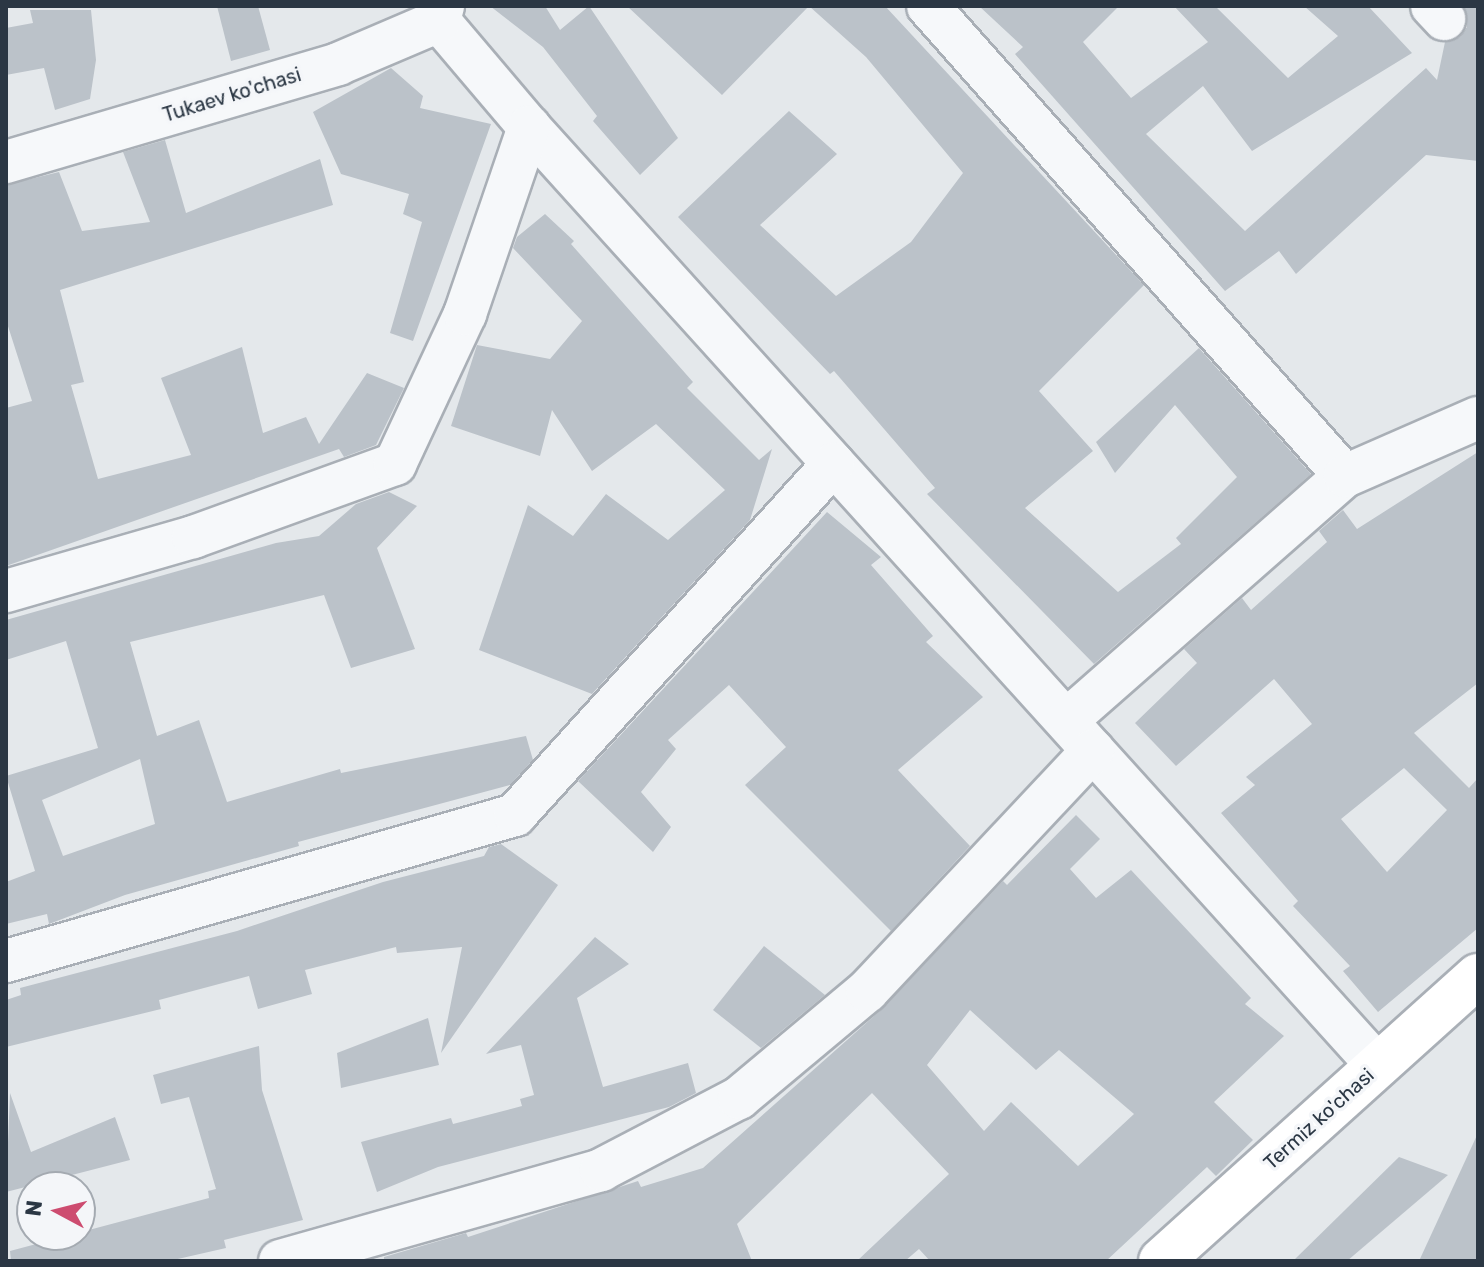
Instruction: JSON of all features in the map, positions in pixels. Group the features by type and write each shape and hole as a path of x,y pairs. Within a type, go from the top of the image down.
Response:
{"main road":[{"name":"Termiz ko'chasi","path":"1161,1261 1478,976"}],"street":[{"path":"928,6 1345,476"},
{"path":"441,13 529,127 1378,1066"},
{"name":"Tukaev ko'chasi","path":"6,162 338,64 441,13"},
{"path":"6,591 193,537 395,464 465,314 529,127"},
{"path":"280,1261 601,1170 739,1098 867,991 1080,735 1345,476 1478,418"},
{"path":"6,961 515,815 833,464"}],"building":[{"path":"217,6 258,6 270,50 231,61"},
{"path":"490,6 545,6 560,30 589,6 678,138 640,175 593,121 597,116 543,47"},
{"path":"627,6 809,6 722,95"},
{"path":"809,6 885,6 1144,285 1039,391 1093,451 1025,508 1118,592 1181,544 1176,538 1237,477 1175,405 1115,473 1096,442 1199,348 1311,474 1094,664 927,494 935,488 834,371 830,374 678,217 789,111 837,154 760,225 836,296 911,242 963,173 866,57"},
{"path":"979,6 1119,6 1083,42 1131,98 1208,42 1174,6 1215,6 1288,78 1338,36 1304,6 1368,6 1412,53 1252,151 1203,86 1146,134 1245,231 1426,68 1437,80 1445,42 1460,37 1467,27 1463,6 1478,6 1478,161 1426,155 1296,274 1279,251 1225,291 1015,54 1023,47"},
{"path":"30,10 91,10 96,60 90,99 55,110 44,68 6,75 6,28 33,23"},
{"path":"391,68 423,96 420,108 491,124 413,341 390,333 422,222 403,214 409,194 341,174 313,112"},
{"path":"165,140 186,213 320,159 333,205 60,290 84,382 71,385 98,479 191,455 161,378 242,347 263,433 306,417 319,444 367,373 404,388 376,445 344,457 339,449 6,566 6,408 32,401 6,320 6,185 59,172 82,231 150,222 123,152"},
{"path":"545,214 574,241 571,244 693,382 687,388 759,460 772,449 750,520 592,694 479,650 528,505 573,536 606,494 668,540 725,490 656,424 592,471 552,410 540,456 451,426 477,345 550,359 582,321 513,248 517,237"},
{"path":"1478,452 1478,683 1414,733 1469,788 1478,778 1478,928 1378,1012 1343,971 1350,966 1293,906 1298,901 1221,813 1255,785 1246,777 1312,724 1274,679 1176,766 1135,723 1197,663 1184,649 1242,598 1251,610 1327,542 1319,531 1343,510 1357,529","holes":["1404,768 1447,810 1387,872 1341,819"]},
{"path":"389,492 417,506 377,548 415,649 351,668 324,595 130,642 157,736 199,720 227,802 340,769 341,773 526,736 533,760 510,785 298,842 299,846 125,895 49,924 47,914 6,924 6,882 35,871 6,776 98,748 66,641 6,660 6,620 276,543 319,536 356,504","holes":["140,759 155,824 63,856 42,800"]},
{"path":"827,512 881,557 871,565 933,636 926,642 983,697 898,770 970,846 891,931 745,785 786,747 729,685 668,740 676,749 641,792 671,827 653,852 578,781"},
{"path":"1076,815 1100,839 1070,869 1096,898 1131,870 1251,998 1245,1004 1284,1036 1214,1102 1253,1140 1216,1176 1207,1167 1106,1261 930,1261 919,1249 905,1261 857,1261 949,1174 872,1093 737,1224 752,1261 384,1261 384,1257 466,1233 468,1237 638,1181 641,1187 703,1168 882,1009 1003,881 1007,885","holes":["970,1010 1036,1070 1059,1050 1134,1114 1078,1166 1011,1102 984,1131 927,1065"]},
{"path":"501,844 558,885 441,1053 462,947 397,953 396,947 305,970 312,994 258,1009 249,976 159,1000 161,1009 6,1047 6,1000 21,995 20,988 237,931 383,882 484,856 489,847"},
{"path":"595,937 629,964 577,998 603,1087 688,1063 696,1093 669,1107 438,1167 377,1192 361,1142 451,1118 453,1124 522,1106 520,1099 534,1095 521,1045 486,1054"},
{"path":"764,946 825,995 761,1048 713,1010"},
{"path":"428,1018 439,1065 341,1088 337,1053"},
{"path":"259,1046 262,1090 303,1220 224,1240 226,1248 169,1261 11,1261 10,1251 16,1249 96,1251 96,1228 209,1198 208,1191 216,1189 189,1097 161,1104 153,1075"},
{"path":"10,1093 31,1152 115,1117 130,1160 87,1171 16,1171 16,1189 6,1192"},
{"path":"1478,1133 1478,1261 1419,1261"},
{"path":"1399,1157 1448,1175 1347,1261 1293,1261"}]}
